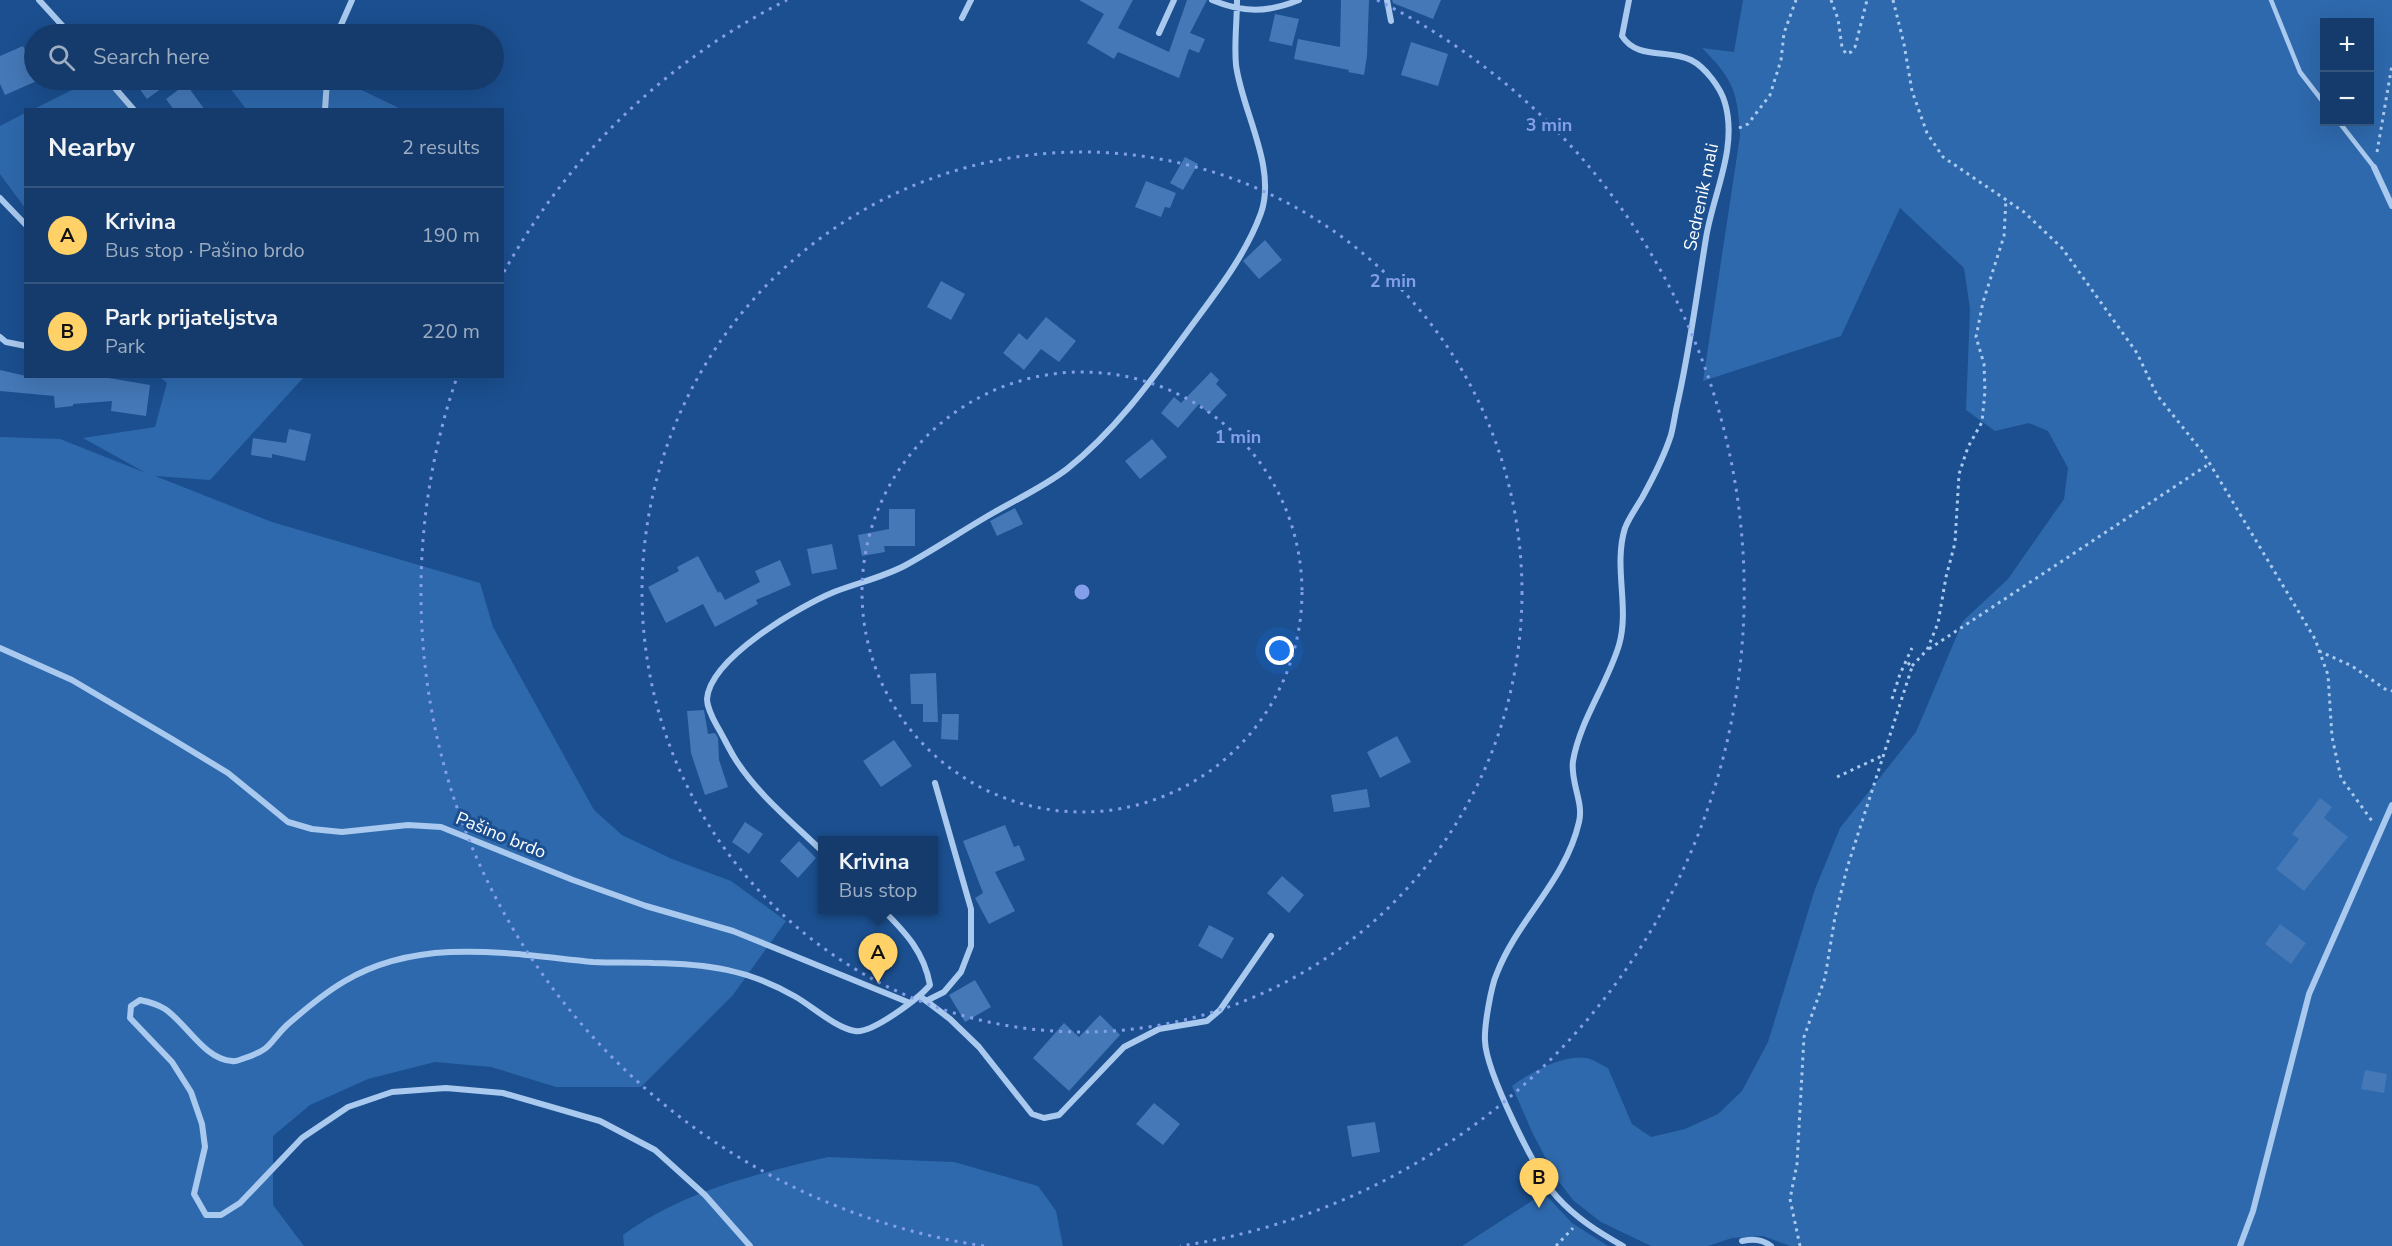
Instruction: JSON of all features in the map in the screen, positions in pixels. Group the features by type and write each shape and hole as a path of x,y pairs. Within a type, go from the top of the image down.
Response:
{"street":[{"path":"39,0 61,24"},
{"path":"341,24 352,0"},
{"path":"962,18 971,0"},
{"path":"1159,33 1174,0"},
{"path":"1212,0 1237,9 1258,11 1299,0"},
{"path":"818,846 753,783 734,758 707,700 712,684 726,663 744,646 788,616 832,593 902,568 987,516 1038,489 1097,442 1161,368 1238,259 1261,212 1266,189 1262,161 1242,95 1236,63 1237,0"},
{"path":"1387,0 1391,21"},
{"name":"Sedrenik mali","path":"1623,1246 1580,1219 1554,1195 1532,1159 1492,1071 1485,1041 1496,975 1520,927 1543,898 1564,862 1579,823 1580,809 1573,784 1572,765 1577,745 1619,645 1623,618 1622,547 1626,526 1659,466 1671,434 1689,356 1707,235 1713,203 1723,172 1729,132 1725,101 1704,71 1691,60 1636,49 1628,45 1622,36 1629,0"},
{"path":"117,90 132,108"},
{"path":"325,108 326,90"},
{"path":"2374,167 2392,206"},
{"path":"0,198 24,223"},
{"path":"0,337 6,342 24,346"},
{"name":"Pašino brdo","path":"0,648 72,680 172,739 228,773 288,822 312,829 342,832 408,825 441,827 636,903 733,931 910,1003"},
{"path":"750,1246 705,1195 655,1150 600,1121 503,1093 446,1088 392,1092 348,1107 302,1138 240,1203 221,1215 206,1215 194,1194 205,1147 202,1124 191,1092 172,1062 130,1018 131,1006 140,1000 167,1010 189,1034 217,1057 233,1062 263,1052 286,1026 345,981 385,963 424,953 508,952 596,962 718,966 762,979 855,1032 865,1030 893,1017 910,1003 944,992 961,972 970,946 971,909 935,783"},
{"path":"2240,1246 2253,1211 2309,994 2392,805"},
{"path":"888,914 926,964 930,985 923,999"},
{"path":"923,999 950,1019 979,1047 1032,1114 1044,1118 1059,1115 1124,1047 1160,1029 1207,1021 1220,1010 1271,936"},
{"path":"1742,1241 1752,1239 1765,1241 1772,1246"}],"lane":[{"path":"2271,0 2300,72 2320,97"},
{"path":"2342,126 2374,167"}],"path":[{"path":"1729,132 1748,124 1770,95 1781,60 1784,33 1796,0"},
{"path":"1831,0 1838,19 1842,47 1846,54 1855,47 1867,0"},
{"path":"1893,0 1912,91 1927,132 1943,157 2024,212 2062,248 2137,353 2157,395 2209,464 2315,639 2328,675 2332,737 2341,778 2380,832"},
{"path":"2374,167 2392,65"},
{"path":"1927,650 1938,623 1955,543 1959,474 1968,447 1982,422 1985,391 1984,364 1976,338 1983,302 2004,236 2006,199"},
{"path":"1800,1246 1790,1199 1797,1164 1804,1037 1825,978 1835,917 1847,868 1912,667 1927,650 2209,464"},
{"path":"1892,699 1912,648"},
{"path":"2319,651 2352,666 2385,689 2392,691"},
{"path":"1906,661 1912,667"},
{"path":"1837,777 1884,755"},
{"path":"1556,1246 1580,1219"}],"shaded area":[{"path":"1743,0 2392,0 2392,1246 1790,1246 1763,1236 1732,1238 1708,1246 1651,1246 1601,1222 1574,1201 1556,1178 1532,1132 1512,1086 1547,1066 1577,1058 1589,1059 1608,1068 1632,1124 1651,1137 1685,1129 1718,1114 1742,1091 1768,1042 1815,889 1840,828 1916,732 1963,621 2008,579 2064,499 2068,468 2048,431 2029,423 1995,431 1966,410 1970,309 1964,268 1900,208 1841,336 1703,381 1740,136 1738,108 1732,87 1721,69 1702,48 1734,52"},
{"path":"72,90 114,90 129,108 36,108"},
{"path":"232,90 362,90 399,108 245,108"},
{"path":"24,114 24,207 0,174 0,126"},
{"path":"161,378 303,378 210,480 155,476 272,522 480,583 493,627 594,810 622,835 672,859 731,881 786,921 733,995 641,1087 556,1087 491,1067 435,1062 368,1079 310,1105 273,1136 273,1205 304,1246 0,1246 0,437 60,439 146,473 83,438 155,427 167,383"},
{"path":"828,1157 954,1162 1038,1186 1056,1211 1063,1246 624,1246 623,1235 670,1207 695,1196 748,1177"},
{"path":"1544,1193 1572,1223 1608,1246 1462,1246"}],"building":[{"path":"1079,0 1133,0 1118,28 1169,52 1187,0 1207,0 1190,33 1205,39 1199,53 1189,49 1179,78 1118,52 1114,59 1087,43 1104,14"},
{"path":"1341,0 1369,0 1364,75 1294,59 1298,39 1340,47"},
{"path":"1392,0 1441,0 1433,19 1393,3"},
{"path":"1275,14 1299,19 1292,46 1269,41"},
{"path":"1411,42 1448,54 1438,86 1401,75"},
{"path":"23,46 24,48 24,87 5,95 0,84 0,56"},
{"path":"140,90 159,90 147,99"},
{"path":"178,90 190,90 204,108 173,108 166,99"},
{"path":"1185,157 1198,164 1183,190 1170,183"},
{"path":"1146,181 1176,193 1170,208 1165,207 1161,217 1135,207"},
{"path":"1265,240 1282,260 1259,279 1243,261"},
{"path":"941,281 965,294 951,320 927,307"},
{"path":"1046,317 1076,341 1059,362 1041,349 1024,370 1003,353 1019,333 1027,340"},
{"path":"0,370 24,376 24,378 109,378 150,385 146,416 111,411 112,401 55,408 54,396 0,391"},
{"path":"1211,372 1219,380 1216,384 1227,395 1209,414 1199,404 1178,428 1161,413 1174,397 1181,403"},
{"path":"289,429 311,434 305,461 272,454 272,458 251,455 253,438 286,443"},
{"path":"1152,439 1167,457 1140,479 1125,461"},
{"path":"1015,508 1023,524 997,536 990,521"},
{"path":"889,509 915,509 915,546 884,546 885,552 862,556 858,535 889,529"},
{"path":"832,544 837,569 812,574 807,549"},
{"path":"698,556 718,593 720,591 725,600 760,582 755,571 780,560 791,585 756,600 758,604 715,627 703,604 666,623 648,587 679,571 677,567"},
{"path":"936,673 938,722 923,722 923,704 911,704 910,674"},
{"path":"704,710 708,734 715,733 718,738 719,760 728,787 705,795 691,753 687,711"},
{"path":"942,714 959,714 958,740 941,739"},
{"path":"1397,736 1411,762 1380,778 1367,752"},
{"path":"894,740 912,766 881,787 863,761"},
{"path":"1367,789 1370,807 1334,812 1331,795"},
{"path":"2320,798 2332,807 2324,818 2348,837 2304,891 2276,869 2299,839 2292,834"},
{"path":"745,822 763,834 749,854 732,842"},
{"path":"1005,825 1014,847 1019,845 1025,860 995,872 1015,911 989,924 975,898 983,893 963,841"},
{"path":"799,841 816,858 798,878 780,861"},
{"path":"1282,876 1304,895 1289,913 1267,893"},
{"path":"2280,924 2306,943 2291,964 2265,944"},
{"path":"1209,925 1234,938 1222,959 1198,946"},
{"path":"975,980 991,1007 965,1022 949,995"},
{"path":"1100,1015 1120,1035 1069,1091 1033,1058 1064,1023 1079,1037"},
{"path":"2365,1070 2387,1074 2384,1093 2361,1089"},
{"path":"1154,1103 1180,1124 1163,1145 1136,1124"},
{"path":"1375,1122 1380,1152 1352,1157 1347,1126"}],"place":[{"name":"Krivina","path":"878,983"},
{"name":"Park prijateljstva","path":"1539,1208"}]}
